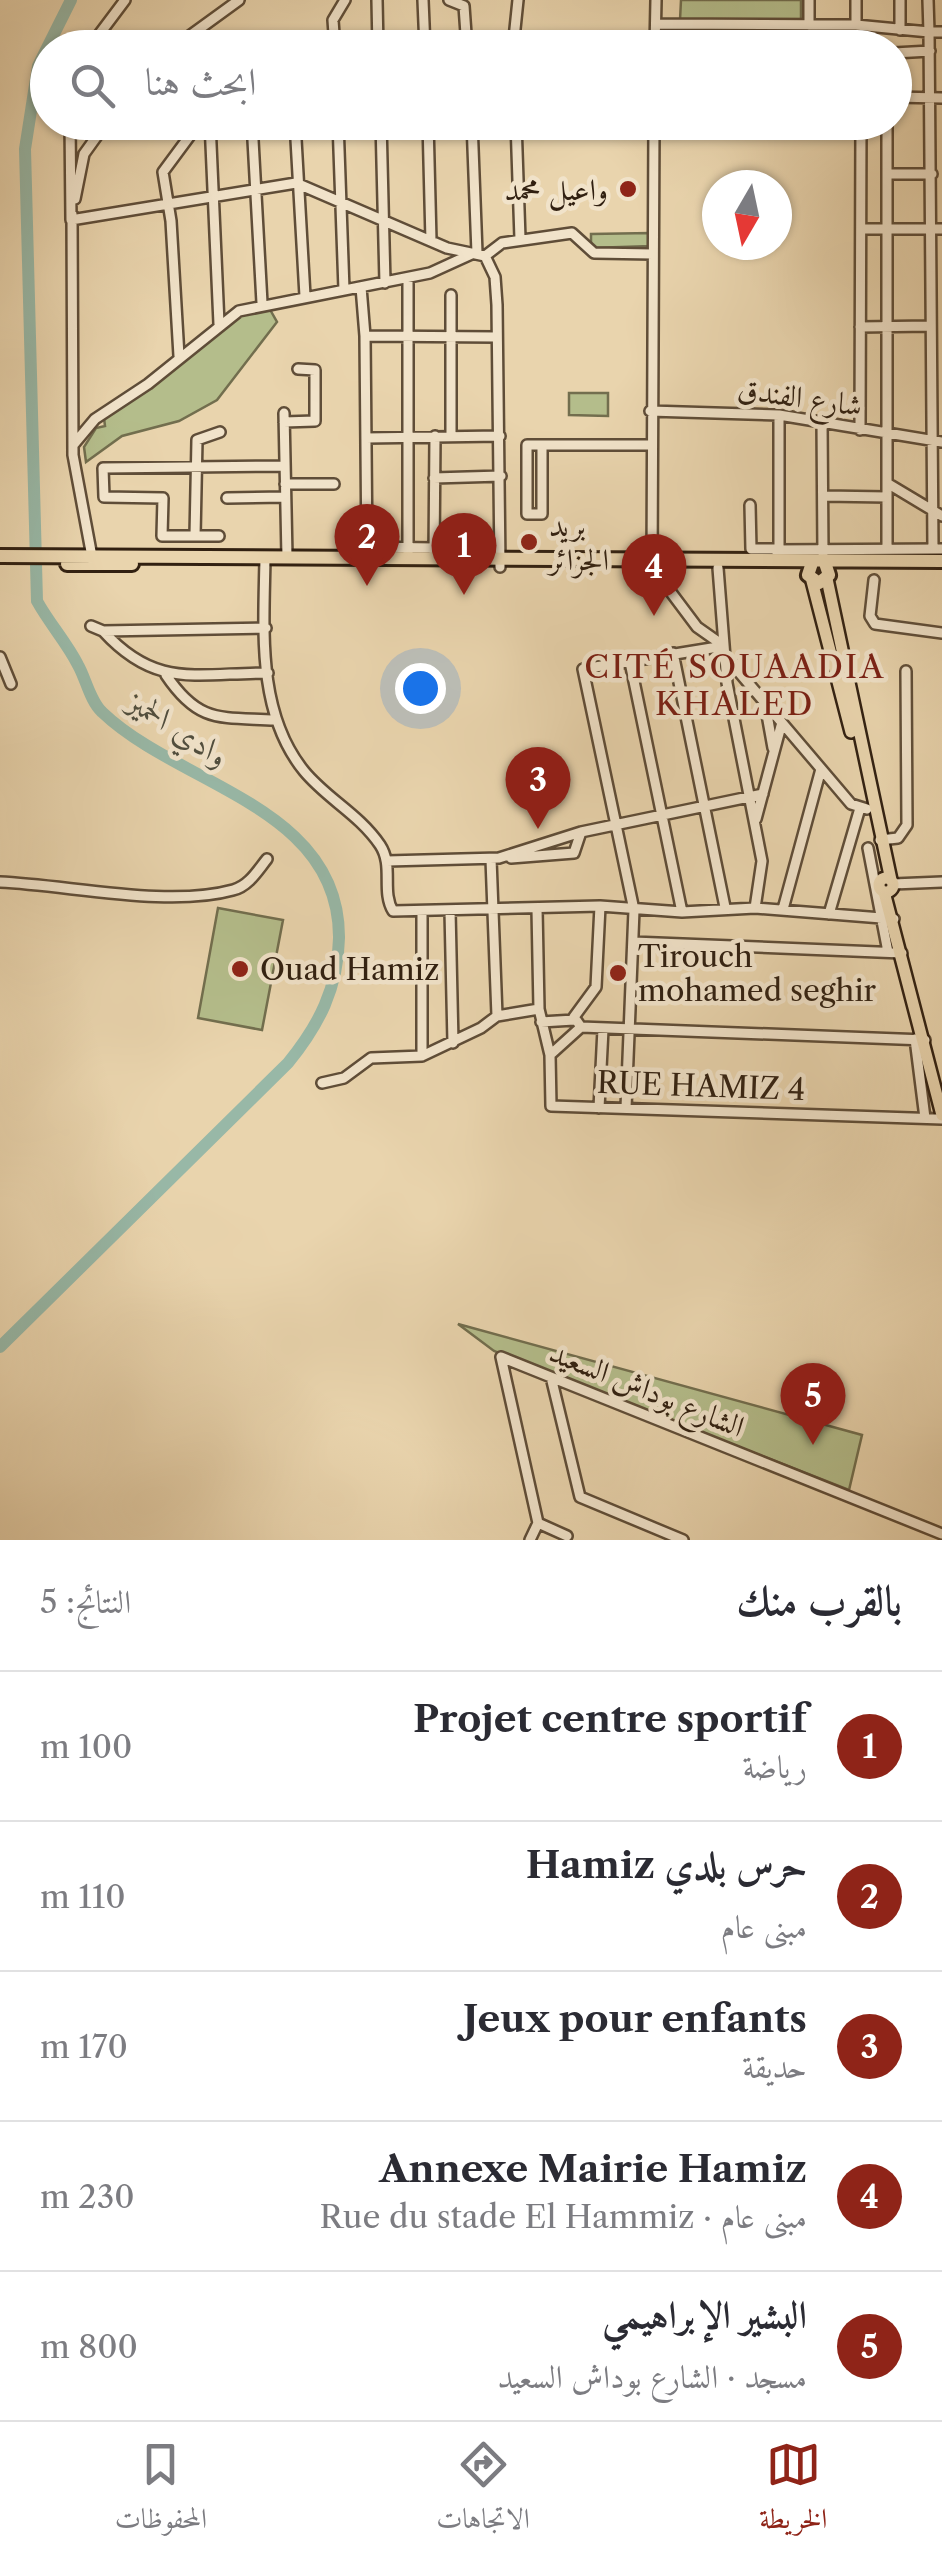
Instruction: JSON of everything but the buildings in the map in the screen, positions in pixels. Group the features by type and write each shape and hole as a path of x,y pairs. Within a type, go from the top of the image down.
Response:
{"highway":[{"path":"265,561 367,552 434,552 500,563"},
{"path":"0,556 77,560 652,564 751,560 818,571 940,557"},
{"path":"652,564 818,571 940,557"},
{"path":"0,564 77,560"}],"main road":[{"path":"818,571 854,714 874,845"},
{"path":"818,571 864,809 888,884 942,1094"},
{"path":"888,884 895,952 942,1117"}],"street":[{"path":"102,30 125,0"},
{"path":"198,30 239,0"},
{"path":"334,30 334,20 345,0"},
{"path":"377,0 378,30"},
{"path":"424,0 425,30"},
{"path":"449,0 464,6 466,30"},
{"path":"515,30 518,0"},
{"path":"656,0 656,30"},
{"path":"809,0 809,25"},
{"path":"856,0 856,26"},
{"path":"656,24 900,30 900,0"},
{"path":"750,505 751,549 779,549 818,571 887,549 940,557 932,508 937,441 930,326 937,229 932,174 937,98 928,0"},
{"path":"912,31 942,32"},
{"path":"912,52 930,51"},
{"path":"912,97 937,98"},
{"path":"70,140 74,444 93,560"},
{"path":"71,220 84,154 94,140"},
{"path":"179,356 164,167 186,140"},
{"path":"211,140 219,324"},
{"path":"253,140 262,303"},
{"path":"295,140 305,296"},
{"path":"339,140 344,290"},
{"path":"382,140 385,283"},
{"path":"428,140 431,242"},
{"path":"473,140 479,254 495,278 500,563"},
{"path":"517,140 520,238"},
{"path":"654,140 652,564 697,627 725,651 781,726 851,804 864,809 829,914"},
{"path":"860,430 861,140"},
{"path":"887,140 887,549"},
{"path":"888,174 932,174"},
{"path":"71,220 296,183 431,242 479,254"},
{"path":"862,229 937,229"},
{"path":"74,444 95,419 148,384 219,324 262,303 408,278 459,263 520,238 576,234 588,251 653,254"},
{"path":"408,278 408,552"},
{"path":"361,287 367,552"},
{"path":"451,295 451,436"},
{"path":"860,327 930,326"},
{"path":"364,336 496,336"},
{"path":"286,557 284,418 315,421 316,370 298,369"},
{"name":"شارع الفندق","path":"650,410 778,416 937,441"},
{"path":"778,416 779,549"},
{"path":"818,571 824,496 822,422"},
{"path":"195,536 197,440 220,432"},
{"path":"434,552 435,436"},
{"path":"366,438 500,436"},
{"path":"542,445 542,514 526,514 527,445 542,445 650,445"},
{"path":"219,536 162,536 163,498 104,497 103,468 284,466"},
{"path":"434,478 501,476"},
{"path":"887,483 942,516"},
{"path":"285,484 334,484"},
{"path":"824,496 887,497"},
{"path":"226,498 285,497"},
{"path":"751,560 779,549"},
{"path":"265,561 268,673 275,720 304,771 352,811 388,861 391,909 600,906 682,912 726,907 889,919 874,845"},
{"path":"718,568 725,651 762,861 755,908"},
{"path":"874,580 870,616 875,624 942,633"},
{"path":"91,626 103,631 266,628"},
{"path":"103,631 128,658 166,675 268,673"},
{"path":"626,1108 634,910 583,670 674,653 725,651"},
{"path":"674,653 726,907"},
{"path":"0,657 11,684"},
{"path":"630,662 682,912"},
{"path":"849,845 874,845 898,838 907,825 906,671"},
{"path":"166,675 193,710 210,716 275,720"},
{"path":"765,706 774,753"},
{"path":"756,822 781,726"},
{"path":"783,910 821,768"},
{"path":"495,858 581,832 763,794"},
{"path":"388,861 574,854 581,832"},
{"path":"495,858 497,1016"},
{"path":"0,882 146,895 205,893 235,890 248,882 267,859"},
{"path":"888,884 942,882"},
{"path":"578,1024 594,994 600,906"},
{"path":"537,908 539,1010 550,1056"},
{"path":"422,911 422,1056"},
{"path":"450,911 453,1042"},
{"path":"633,942 895,952"},
{"path":"322,1083 344,1078 371,1058 422,1056 497,1016 539,1010"},
{"path":"541,1022 604,1029 920,1039 925,1118"},
{"name":"RUE HAMIZ 4","path":"578,1024 550,1056 551,1106 942,1117"},
{"path":"598,1108 604,1029"},
{"name":"الشارع بوداش السعيد","path":"538,1523 501,1357 942,1534"},
{"path":"550,1377 580,1496 684,1540"},
{"path":"530,1540 538,1523 567,1536"}],"green space":[{"path":"681,0 801,0 801,20 680,20"},
{"path":"650,233 650,246 591,248 591,234"},
{"path":"268,306 277,322 217,400 179,421 122,436 86,462 84,447 96,428 105,426 104,418 238,315"},
{"path":"569,393 608,393 608,416 569,415"},
{"name":"Ouad Hamiz","path":"218,908 283,920 262,1030 198,1018"},
{"path":"458,1324 862,1435 849,1490 494,1351"}],"waterway":[{"name":"وادي الحميز","path":"56,30 71,0"},
{"name":"وادي الحميز","path":"0,1347 288,1063 325,1005 335,973 339,938 332,893 313,857 285,828 250,803 134,738 102,712 74,657 37,601 25,149 30,117"}],"place":[{"name":"واعيل محمد","path":"628,189"},
{"name":"بريد الجزائر","path":"529,542"},
{"name":"حرس بلدي Hamiz","path":"367,586"},
{"name":"Projet centre sportif","path":"464,595"},
{"name":"Annexe Mairie Hamiz","path":"654,616"},
{"name":"Jeux pour enfants","path":"538,829"},
{"name":"Ouad Hamiz","path":"240,969"},
{"name":"Tirouch mohamed seghir","path":"618,973"},
{"name":"البشير الإبراهيمي","path":"813,1445"}],"district":[{"name":"CITÉ SOUAADIA KHALED","path":"735,684"}]}
